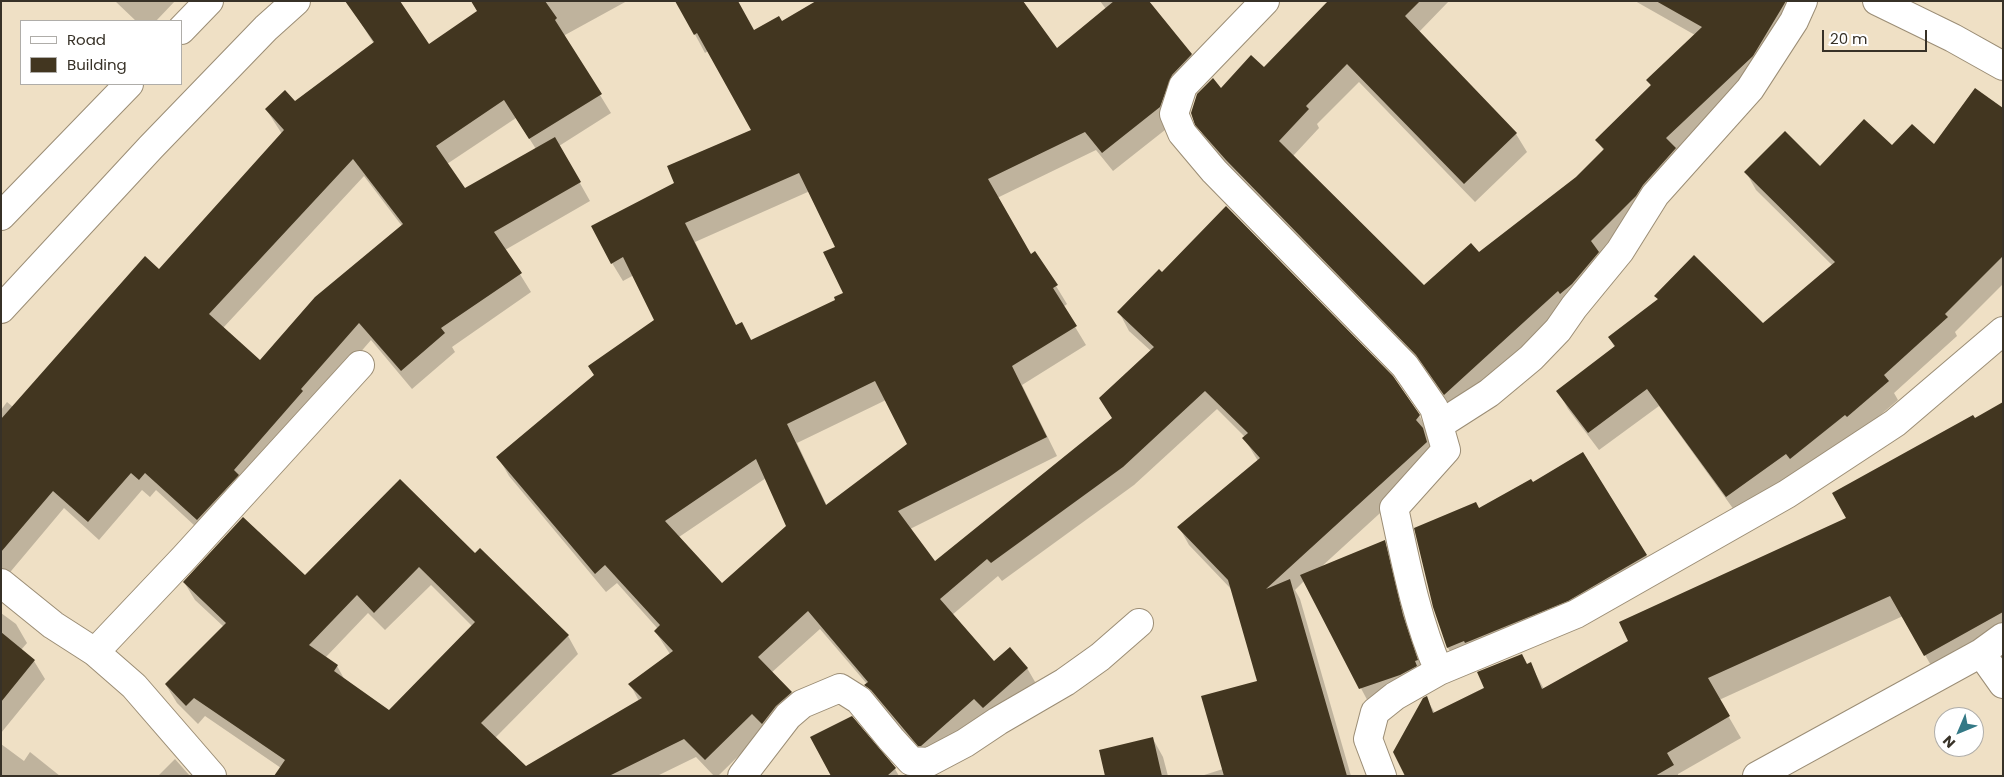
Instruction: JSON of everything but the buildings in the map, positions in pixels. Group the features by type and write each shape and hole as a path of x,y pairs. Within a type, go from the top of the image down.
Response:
{"street":[{"path":"182,29 209,1"},
{"path":"1,309 151,147 266,28 296,1"},
{"path":"1265,1 1183,86 1174,114 1182,133 1214,171 1405,366 1434,408 1446,450 1394,508 1411,588 1425,640 1439,671"},
{"path":"1439,425 1488,393 1531,358 1558,330 1574,307 1620,251 1654,196 1750,89 1794,22 1803,1"},
{"path":"1877,1 1953,38 2003,66"},
{"path":"1,216 128,85"},
{"path":"1382,776 1368,738 1376,712 1395,696 1439,671 1576,614 1787,494 1895,423 2003,331"},
{"path":"95,652 184,558 360,365"},
{"path":"1,583 53,625 95,652 134,686 212,776"},
{"path":"742,776 788,716 802,704 840,688 859,700 911,761 933,769 965,743 998,721 1065,682 1100,656 1139,622"},
{"path":"1757,776 1980,653 2003,637"},
{"path":"1980,653 2003,684"}]}
